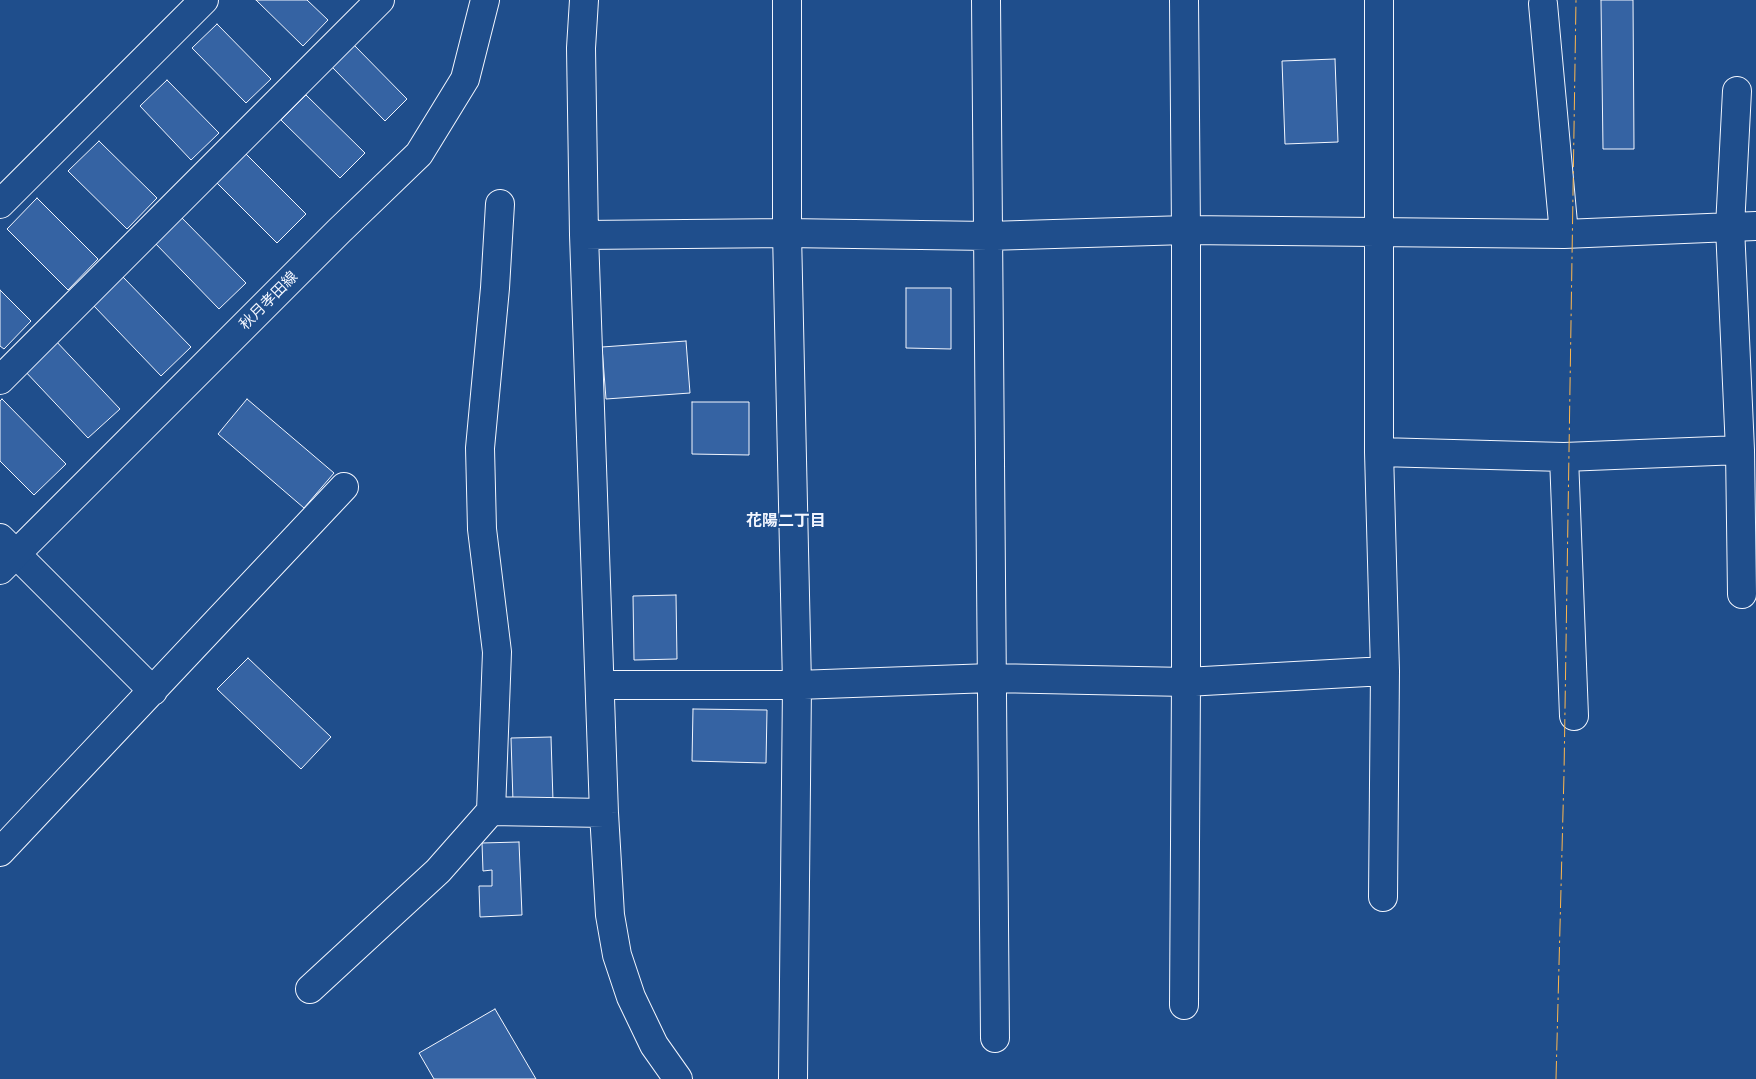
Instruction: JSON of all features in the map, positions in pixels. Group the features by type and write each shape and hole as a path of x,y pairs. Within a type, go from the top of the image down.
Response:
{"street":[{"path":"0,204 204,0"},
{"path":"0,380 380,0"},
{"name":"秋月孝田線","path":"5,554 419,154 465,78 485,0"},
{"path":"584,0 582,48 584,235 604,813 610,915 617,954 631,997 654,1045 678,1079"},
{"path":"787,0 787,233 797,685 793,1079"},
{"path":"986,0 995,1038"},
{"path":"1184,0 1186,230 1184,1006"},
{"path":"1379,0 1378,452 1384,671 1383,897"},
{"path":"1544,4 1564,234"},
{"path":"1737,91 1743,226 1740,450 1742,594"},
{"path":"310,989 438,871 491,811 498,652 482,529 480,448 495,288 500,204"},
{"path":"584,235 787,233 988,236 1186,230 1564,234 1743,226"},
{"path":"1378,452 1564,457 1740,450"},
{"path":"1564,457 1574,716"},
{"path":"0,852 344,487"},
{"path":"5,554 153,691"},
{"path":"600,685 797,685 991,678 1186,682 1384,671"},
{"path":"491,811 604,813"}],"building":[{"path":"256,0 307,0 328,20 303,46"},
{"path":"1601,0 1633,0 1634,149 1603,149"},
{"path":"217,24 271,79 246,103 192,48"},
{"path":"353,44 407,99 385,121 331,66"},
{"path":"1335,59 1338,142 1285,144 1282,61"},
{"path":"167,80 219,133 191,160 140,106"},
{"path":"306,95 365,153 340,178 281,120"},
{"path":"99,141 157,198 127,229 68,171"},
{"path":"243,151 306,214 277,243 214,180"},
{"path":"37,198 98,259 68,290 7,229"},
{"path":"180,216 246,283 219,309 154,242"},
{"path":"123,277 191,347 161,376 94,306"},
{"path":"906,288 951,288 951,349 906,348"},
{"path":"0,290 31,321 4,349 0,346"},
{"path":"54,339 120,409 88,438 23,369"},
{"path":"686,341 690,393 606,399 602,347"},
{"path":"2,399 66,464 34,495 0,461 0,401"},
{"path":"247,399 334,473 304,508 218,434"},
{"path":"692,402 749,402 749,455 692,454"},
{"path":"676,595 677,659 634,660 633,596"},
{"path":"248,658 331,737 301,769 217,689"},
{"path":"693,709 767,710 766,763 692,761"},
{"path":"551,737 553,801 513,802 511,738"},
{"path":"519,842 522,915 480,917 479,886 492,886 492,870 483,871 482,843"},
{"path":"495,1009 536,1079 434,1079 419,1053"}],"power":[{"path":"1556,1079 1564,774 1576,0"}],"district":[{"name":"花陽二丁目","path":"786,522"}]}
